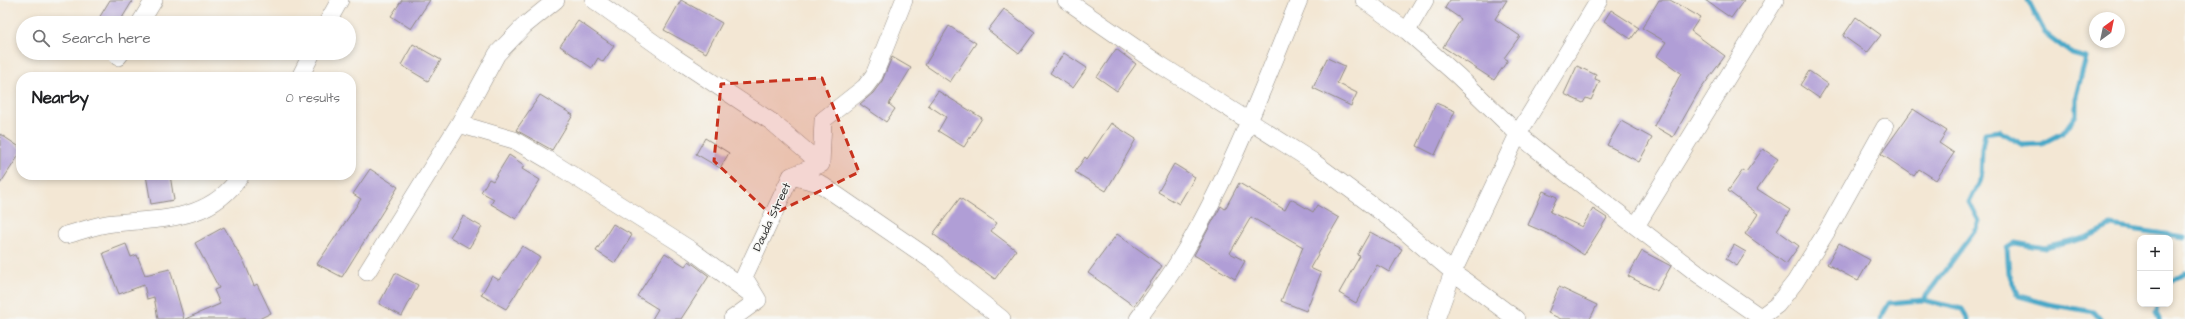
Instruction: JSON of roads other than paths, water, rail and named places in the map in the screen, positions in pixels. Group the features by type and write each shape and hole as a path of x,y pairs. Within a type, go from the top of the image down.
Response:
{"street":[{"path":"144,16 154,0"},
{"path":"332,16 340,0"},
{"path":"367,272 459,124 497,54 524,26 556,0"},
{"path":"594,0 671,55 772,122 821,164"},
{"path":"821,164 824,120 865,87 874,75 904,0"},
{"path":"1066,0 1159,64 1312,161 1389,218 1453,272 1516,319"},
{"path":"1138,319 1180,260 1212,201 1249,120 1299,0"},
{"path":"1364,0 1407,31 1458,76 1518,134 1698,274 1759,318 1777,305 1795,282 1827,231 1885,127"},
{"path":"1407,31 1425,0"},
{"path":"1436,319 1453,272 1518,134 1599,0"},
{"path":"1636,226 1738,63 1775,0"},
{"path":"302,72 308,60"},
{"path":"459,124 514,140 691,250 758,300 732,319"},
{"name":"Dauda Street","path":"758,300 744,277 791,176 821,164"},
{"path":"791,176 818,184 825,188 937,264 953,280 1002,319"},
{"path":"66,235 112,223 162,220 205,208 234,185 238,180"}],"waterway":[{"path":"1923,300 1976,229 1979,221 1969,202 1981,178 1982,147 1985,133 1999,131 2023,145 2042,144 2063,133 2076,115 2076,96 2086,58 2072,54 2045,33 2028,0"},
{"path":"2100,319 2094,312 2048,304 2019,296 2009,274 2007,248 2015,243 2045,248 2085,238 2110,226 2185,237"},
{"path":"2173,280 2185,273"},
{"path":"1880,319 1889,303 1923,300 1962,309 1968,319"},
{"path":"2158,307 2156,313 2159,319"}]}
